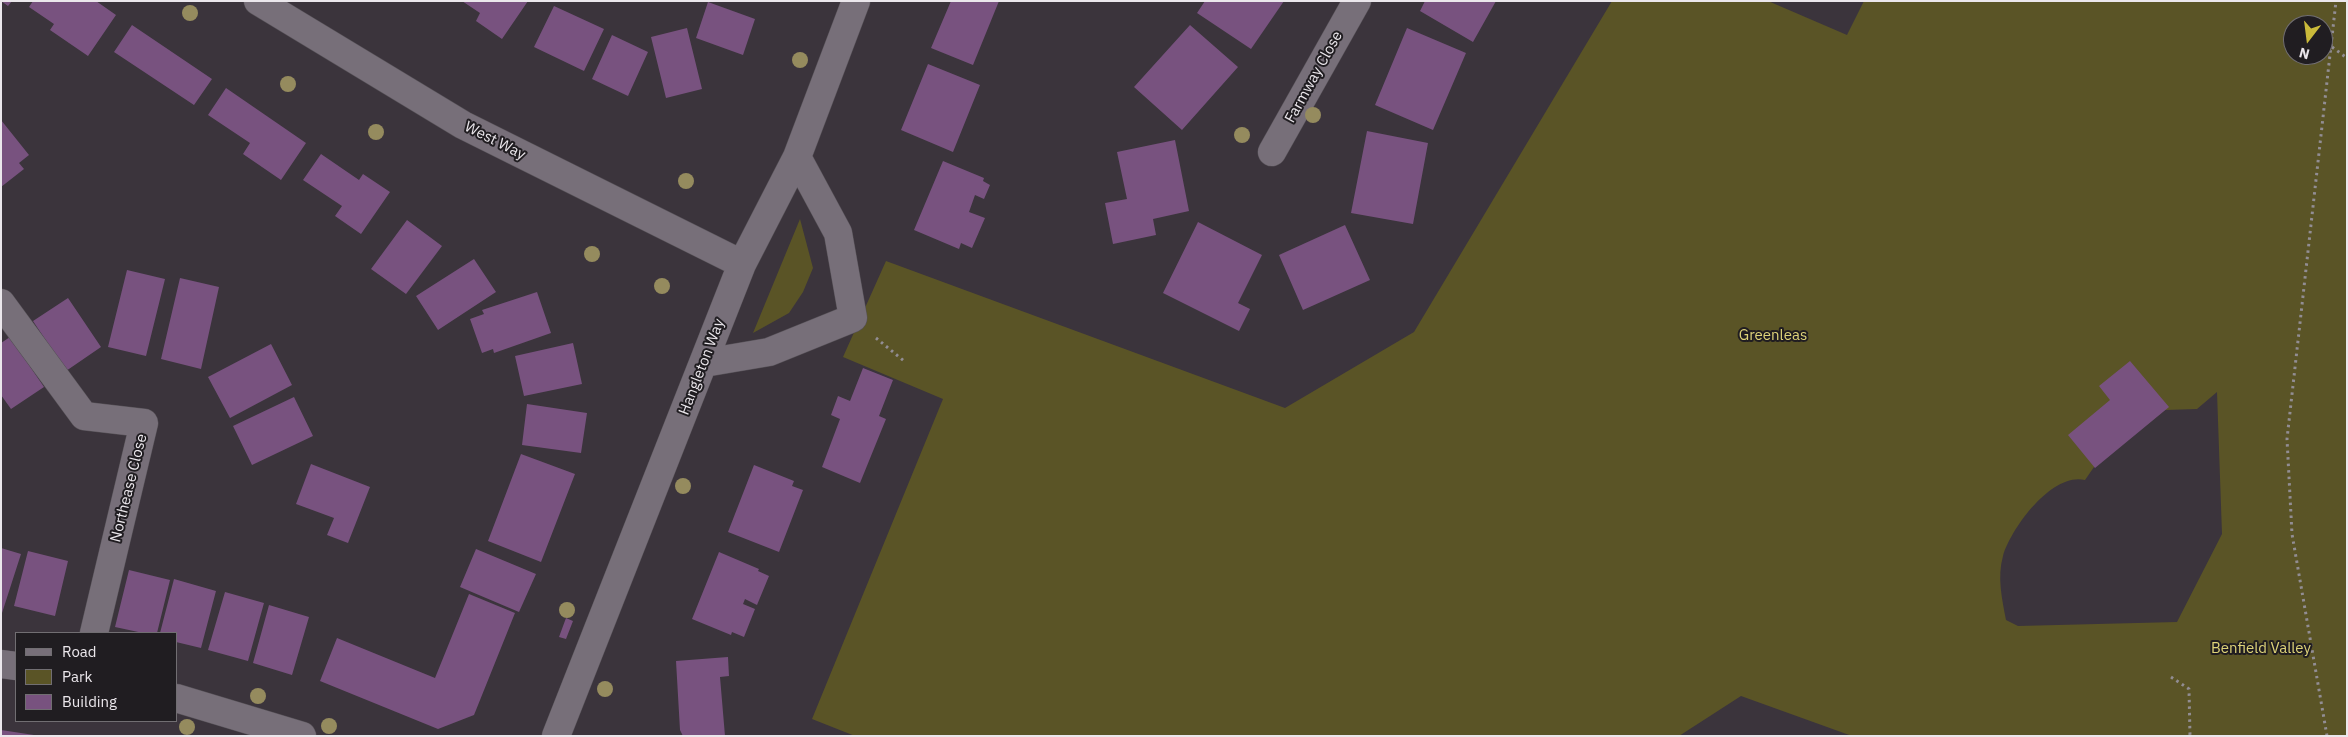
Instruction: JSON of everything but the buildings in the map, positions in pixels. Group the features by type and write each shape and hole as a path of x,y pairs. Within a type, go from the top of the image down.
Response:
{"street":[{"name":"West Way","path":"258,1 463,125 742,264"},
{"name":"Hangleton Way","path":"556,736 742,264 797,157 856,1"},
{"name":"Farmway Close","path":"1272,152 1357,1"},
{"path":"704,363 769,352 853,318 838,233 797,157"},
{"name":"Northease Close","path":"1,303 84,416 144,423 94,632"},
{"path":"1,664 15,666"},
{"path":"178,699 302,736"}],"path":[{"path":"2333,35 2336,1"},
{"path":"2333,47 2347,58"},
{"path":"2327,736 2292,534 2287,439 2330,65"},
{"path":"2171,677 2189,689 2190,736"}],"green space":[{"name":"Greenleas","path":"1612,1 1768,1 1847,35 1864,1 2347,1 2347,736 1852,736 1741,696 1679,736 855,736 812,719 943,399 843,357 886,261 1285,408 1414,332","holes":["2217,392 2222,534 2177,622 2018,626 2006,620 2000,580 2001,564 2007,544 2035,504 2059,485 2072,480 2085,480 2094,467 2165,410 2197,409"]},
{"path":"800,219 813,268 803,292 789,313 753,333"}],"park label":[{"name":"Benfield Valley","path":"2261,649"}]}
